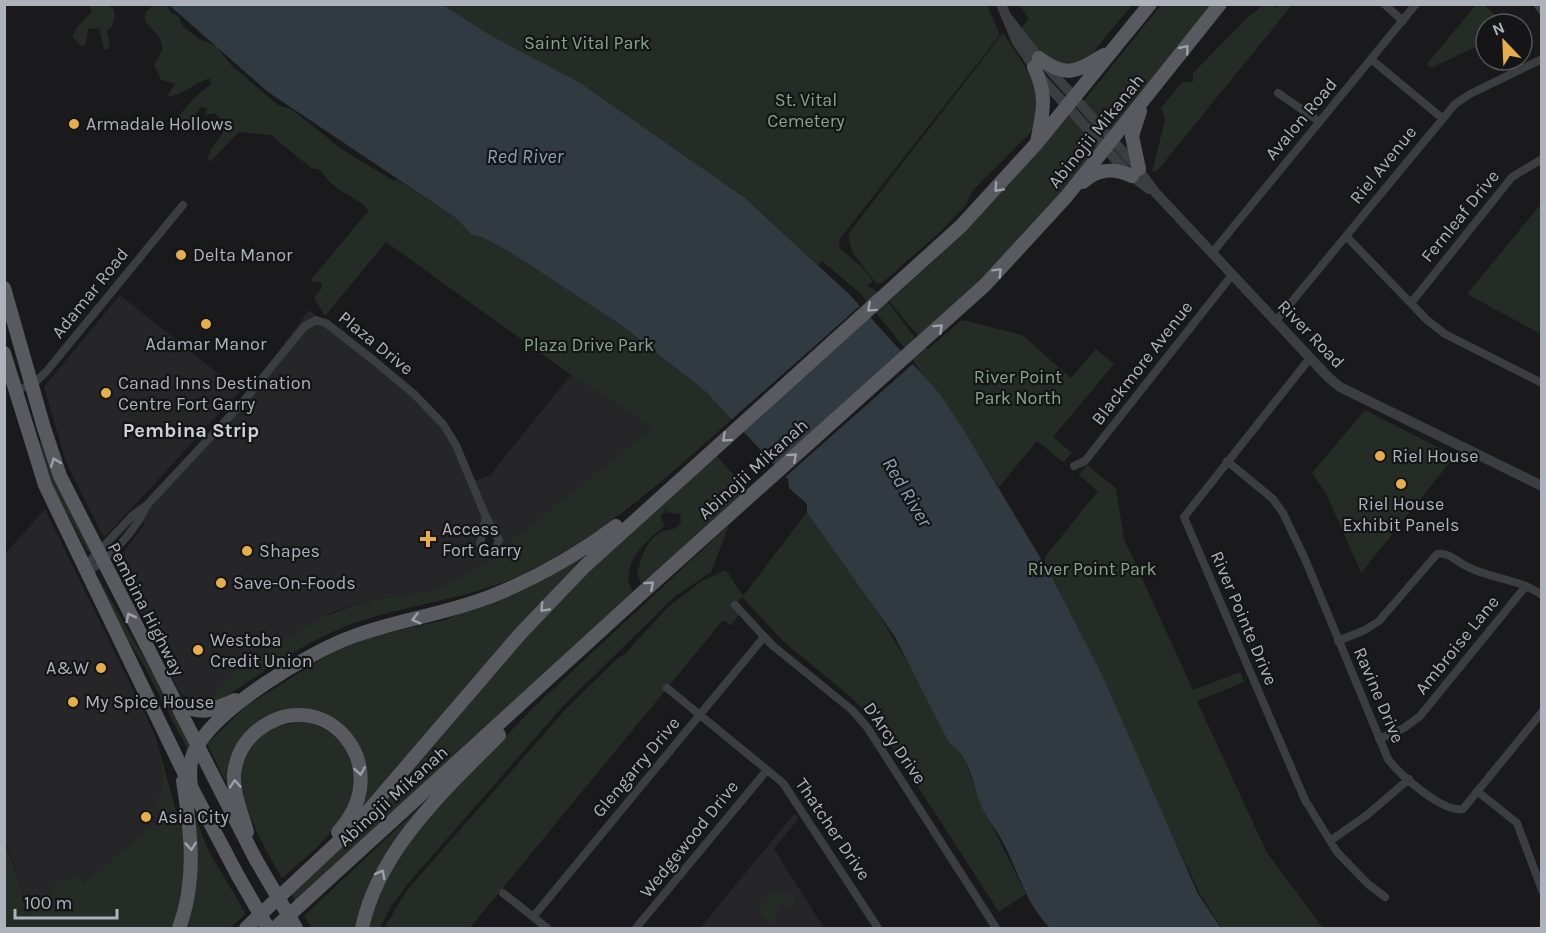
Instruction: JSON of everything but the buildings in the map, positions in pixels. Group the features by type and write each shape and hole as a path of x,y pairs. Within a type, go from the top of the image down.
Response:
{"main road":[{"name":"Abinojii Mikanah","path":"246,928 294,884 380,798 559,593 694,467 961,226 1036,144 1150,4"},
{"name":"Abinojii Mikanah","path":"275,928 734,510 956,313 1010,260 1065,197 1220,4"},
{"path":"1037,63 1071,72 1114,49"},
{"path":"1036,144 1044,102 1044,87 1037,63"},
{"path":"1065,197 1095,173 1114,170 1136,173 1132,136 1134,124 1149,93"},
{"name":"Pembina Highway","path":"4,288 52,455 100,558 197,748 256,860 296,928"},
{"name":"Pembina Highway","path":"4,353 38,468 191,788 268,928"},
{"path":"191,788 191,764 197,748 222,718 304,660 351,637 472,603 536,576 586,547 681,479"},
{"path":"362,928 377,881 408,834 579,650"},
{"path":"173,701 191,710 204,712 256,692"},
{"path":"256,860 236,795 234,773 239,756 250,737 276,720 305,716 325,722 342,733 354,750 362,771 361,794 347,821 294,884"},
{"path":"179,928 191,881 192,858 181,767"},
{"path":"280,928 309,897"}],"street":[{"name":"River Road","path":"1001,4 1037,63 1071,102 1275,322 1340,387 1542,486"},
{"path":"1384,4 1403,21"},
{"name":"Avalon Road","path":"1212,254 1416,4"},
{"path":"1537,4 1542,11"},
{"name":"Riel Avenue","path":"1275,322 1455,104 1470,94 1542,59"},
{"path":"1372,60 1442,118"},
{"path":"1278,93 1320,122"},
{"name":"Fernleaf Drive","path":"1411,303 1512,177 1542,159"},
{"name":"Adamar Road","path":"15,390 32,385 62,354 183,205"},
{"path":"1347,237 1411,303 1445,334 1542,383"},
{"name":"Blackmore Avenue","path":"1074,466 1085,461 1232,275"},
{"name":"Plaza Drive","path":"86,570 140,520 147,505 242,403 309,322 322,321 414,394 443,424 456,445 486,517"},
{"name":"River Pointe Drive","path":"1310,358 1187,510 1185,522 1305,800 1329,841 1368,884 1385,897"},
{"name":"Ravine Drive","path":"1227,461 1273,499 1283,513 1305,559 1379,739 1392,763 1409,779 1446,808 1455,811 1463,809 1542,712"},
{"path":"1338,641 1365,630 1379,621 1437,554 1448,554 1476,571 1526,586 1542,596"},
{"name":"Ambroise Lane","path":"1379,739 1398,732 1420,716 1526,586"},
{"name":"D'Arcy Drive","path":"735,604 764,637 852,710 867,727 996,928"},
{"name":"Glengarry Drive","path":"533,917 764,637"},
{"name":"Thatcher Drive","path":"667,688 783,783 801,807 878,928"},
{"name":"Wedgewood Drive","path":"636,928 766,770"},
{"path":"1329,841 1368,815 1409,779"},
{"path":"1477,791 1517,823 1542,890"},
{"path":"503,893 547,928"}],"shaded area":[{"path":"120,295 240,391 104,538 66,462 44,387"},
{"path":"309,310 414,394 443,424 472,482 490,475 571,375 654,428 498,557 437,589 363,602 333,612 237,670 205,703 193,703 180,693 129,588 131,586 122,568 119,569 116,562 145,524 140,521 147,505 250,390","holes":["486,518 498,547 491,559 480,540"]},
{"path":"45,509 155,735 163,776 160,798 164,815 83,884 61,878 30,913 5,840 4,555"},
{"path":"795,813 799,818 774,849 824,928 700,928"}],"green space":[{"path":"1023,4 1132,5 1097,47 1093,56 1073,68 1045,60 1021,28 1029,19 1021,7"},
{"path":"1265,4 1280,10 1275,5 1292,5 1157,171 1152,172 1165,120 1161,108 1182,82 1193,82 1193,73 1249,16"},
{"path":"89,5 106,5 113,8 115,16 111,28 107,30 110,46 107,50 104,49 99,28 88,29 85,46 81,46 72,37 78,26 92,12"},
{"name":"Plaza Drive Park","path":"153,5 168,5 170,12 178,16 183,26 199,39 216,46 230,64 278,105 293,110 340,148 394,181 396,179 456,218 472,235 482,237 510,252 621,325 705,391 732,419 632,505 606,525 550,560 521,575 481,590 383,614 344,627 290,655 221,700 221,703 195,706 205,703 237,670 321,618 363,602 437,589 498,557 506,545 653,428 571,375 386,242 325,316 314,298 321,289 322,283 310,281 369,210 332,184 321,170 311,168 271,135 239,132 210,162 209,153 223,133 225,124 215,113 205,115 207,108 201,107 192,119 175,131 172,124 194,98 211,84 210,78 167,97 175,84 161,80 154,65 163,49 160,38 145,21 146,12"},
{"name":"St. Vital Cemetery","path":"443,5 987,5 1000,35 839,240 840,249 862,267 873,281 867,286 885,299 912,334 928,349 962,320 1022,335 1071,378 1096,349 1114,364 1053,437 1072,453 1063,462 1037,441 999,487 940,394 923,376 908,352 860,293 822,261 818,265 745,198 579,82 490,35"},
{"path":"1161,5 1216,5 1112,132 1083,102"},
{"path":"1476,5 1484,5 1492,12 1474,12 1474,48 1431,68 1427,64"},
{"path":"1003,33 1026,68 1037,93 1039,106 1037,119 1031,132 972,191 966,205 940,232 882,283 876,283 852,252 848,234"},
{"path":"1069,114 1099,146 1033,226 969,295 918,336 889,301 983,211"},
{"path":"1541,204 1541,334 1467,294"},
{"path":"1365,410 1455,456 1361,573 1327,495 1312,473"},
{"path":"40,441 90,553 48,477 38,442"},
{"path":"715,454 748,491 641,584 637,573 642,556 651,540 661,532 674,529 681,522 680,514 669,513 663,507 667,515 664,512 660,516 665,526 642,547 631,564 629,583 633,592 296,903 291,893 562,595"},
{"name":"River Point Park","path":"1087,465 1116,488 1124,539 1193,690 1240,672 1244,682 1197,701 1267,853 1323,928 1222,928 1200,894 1045,565 1045,557 1098,491 1079,475"},
{"path":"807,512 847,567 884,624 919,682 949,743 956,747 965,760 980,802 1026,894 999,912 878,725 852,698 783,641 742,597 732,607 739,614 731,625 723,620 470,928 384,928 408,889 565,710 619,657 624,655 669,606 702,581 726,570 743,596"},
{"path":"729,525 711,572 673,598 563,706 411,880 391,906 380,928 367,928 369,918 398,856 433,813 534,707"},
{"path":"583,557 505,642 357,813 365,779 328,720 259,725 228,786 207,744 246,706 333,652 367,638 445,620"},
{"path":"98,577 157,681 189,745 188,750 141,660 118,625"},
{"path":"306,722 331,733 345,748 355,771 354,789 348,807 338,824 310,854 282,878 269,856 247,806 242,782 243,759 252,741 273,728"},
{"path":"155,735 177,814 182,816 184,830 184,873 172,928 5,928 4,840 30,913 61,878 71,880 76,874 84,883 164,815 152,801 160,798 163,776"},
{"path":"442,786 413,823 358,928 312,928 304,916"},
{"path":"194,814 208,850 246,914 230,928 181,928"},
{"path":"777,891 794,895 795,899 791,907 778,904 779,912 770,923 758,912 772,893"}],"water":[{"name":"Red River","path":"169,5 443,5 490,35 579,82 745,198 849,294 940,394 963,429 1050,574 1102,675 1198,894 1221,928 1050,928 1027,895 999,835 982,807 966,762 956,748 949,743 895,637 807,512 807,504 789,488 788,479 705,391 621,325 510,252 482,237 472,235 456,218 268,92"}],"pier":[{"path":"862,304 871,314 740,432 730,421"},
{"path":"904,351 914,363 783,479 772,469"}],"place":[{"name":"Armadale Hollows","path":"74,124"},
{"name":"Delta Manor","path":"181,255"},
{"name":"Adamar Manor","path":"206,324"},
{"name":"Canad Inns Destination Centre Fort Garry","path":"106,393"},
{"name":"Riel House","path":"1380,456"},
{"name":"Riel House Exhibit Panels","path":"1401,484"},
{"name":"Access Fort Garry","path":"428,539"},
{"name":"Shapes","path":"247,551"},
{"name":"Save-On-Foods","path":"221,583"},
{"name":"Westoba Credit Union","path":"198,650"},
{"name":"A&W","path":"101,668"},
{"name":"My Spice House","path":"73,702"},
{"name":"Asia City","path":"146,817"}],"district":[{"name":"Pembina Strip","path":"191,430"}],"park label":[{"name":"Saint Vital Park","path":"587,43"},
{"name":"River Point Park North","path":"1018,388"}]}
